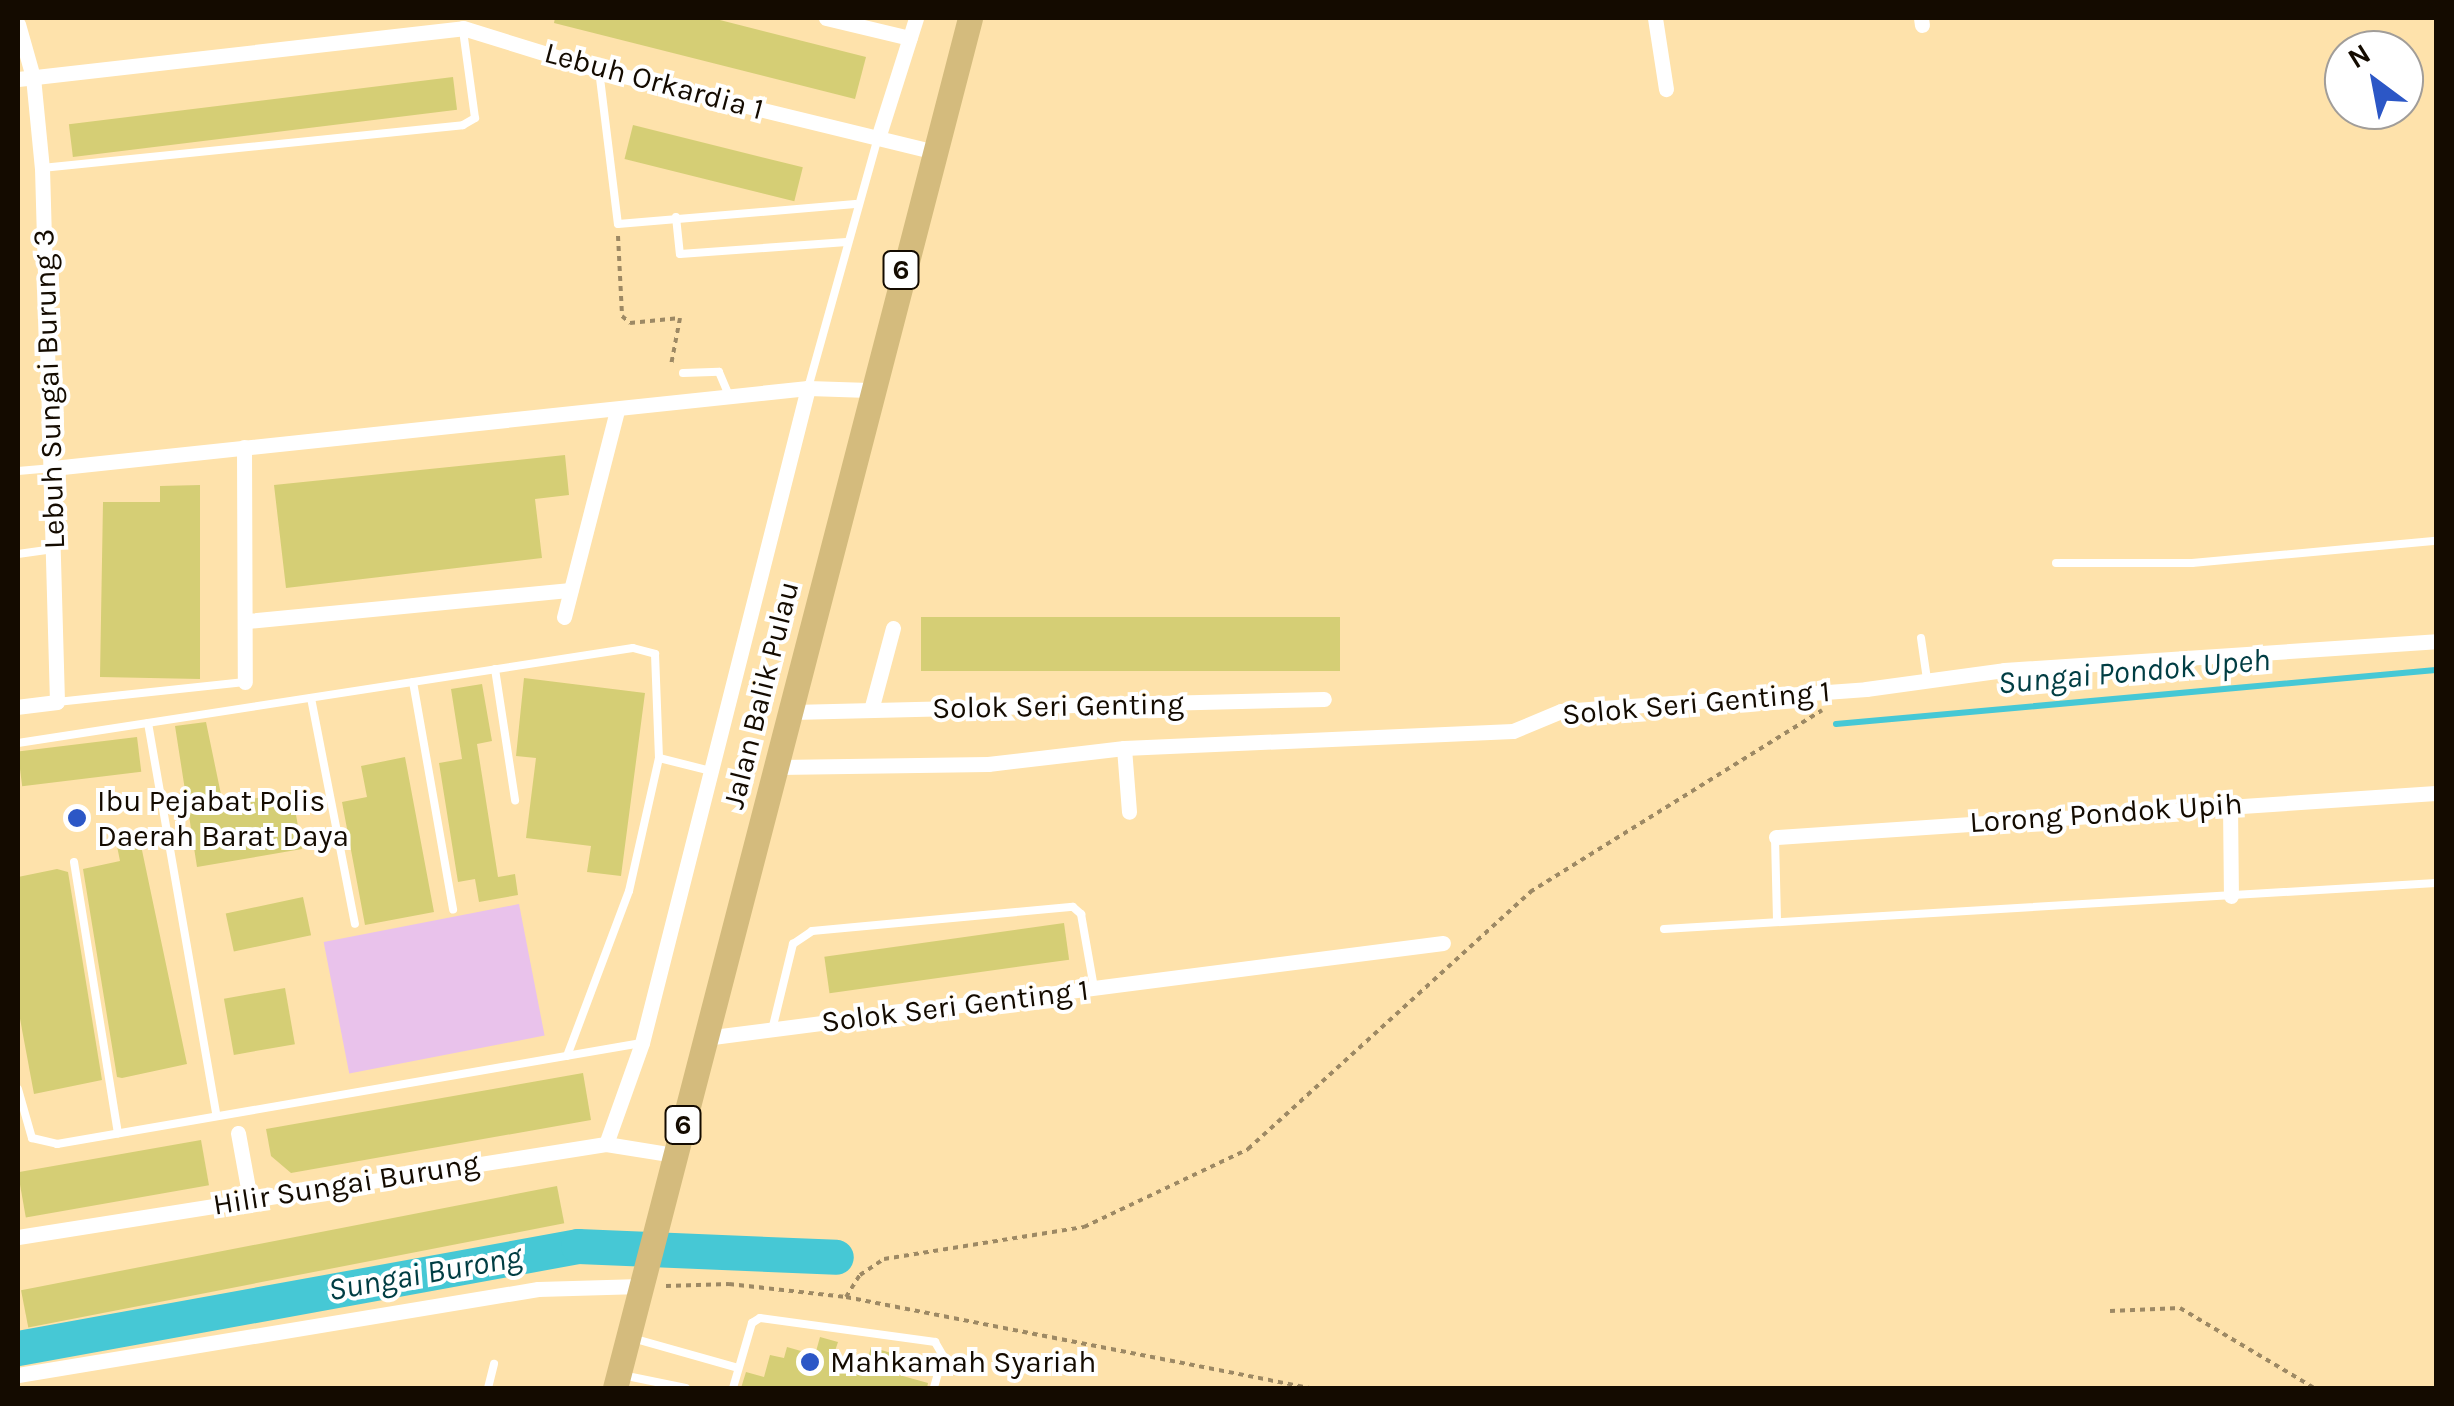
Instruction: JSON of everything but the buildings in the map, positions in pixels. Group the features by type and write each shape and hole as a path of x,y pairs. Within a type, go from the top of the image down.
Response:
{"main road":[{"name":"Jalan Balik Pulau","path":"616,1381 792,712 932,151 970,18"}],"street":[{"path":"826,18 910,38"},
{"path":"878,138 916,18"},
{"path":"1654,18 1666,89"},
{"name":"Lebuh Orkardia 1","path":"25,78 462,23 599,70 932,151"},
{"name":"Lebuh Sungai Burung 3","path":"18,24 42,168 57,702"},
{"path":"606,1144 642,1043 808,388"},
{"path":"52,468 808,388 870,390"},
{"path":"564,617 617,411"},
{"path":"244,447 246,682"},
{"path":"246,621 571,590"},
{"path":"871,710 894,628"},
{"name":"Solok Seri Genting 1","path":"778,766 988,764 1124,748 1514,731 1561,711 2436,641"},
{"name":"Solok Seri Genting","path":"792,712 1324,699"},
{"path":"18,707 57,702"},
{"path":"1124,748 1129,812"},
{"name":"Lorong Pondok Upih","path":"1776,837 2436,793"},
{"path":"2230,804 2231,896"},
{"name":"Solok Seri Genting 1","path":"705,1038 1443,943"},
{"path":"238,1133 250,1199"},
{"name":"Hilir Sungai Burung","path":"18,1237 606,1144 675,1155"},
{"path":"18,1375 538,1290 641,1286"}],"lane":[{"path":"42,168 463,125 475,118 462,23"},
{"path":"599,70 618,224 855,204"},
{"path":"808,388 855,204 878,138"},
{"path":"676,217 680,254 847,242"},
{"path":"683,373 719,372 730,398"},
{"path":"18,472 52,468"},
{"path":"2056,563 2192,563 2436,540"},
{"path":"18,554 54,549"},
{"path":"1920,638 1927,679"},
{"path":"18,743 633,648 655,654 659,758 629,891 567,1056"},
{"path":"496,670 515,800"},
{"path":"57,702 246,682"},
{"path":"413,682 453,910"},
{"path":"311,698 355,924"},
{"path":"148,723 216,1114"},
{"path":"659,758 711,771"},
{"path":"1776,837 1778,922"},
{"path":"74,862 118,1133"},
{"path":"1664,929 2436,883"},
{"path":"772,1030 793,944 812,931 1072,908 1081,914 1094,988"},
{"path":"18,1090 25,1127 44,1144 642,1043"},
{"path":"732,1388 752,1323 760,1318 935,1342 943,1356 934,1388"},
{"path":"628,1336 738,1368"},
{"path":"488,1388 494,1364"},
{"path":"616,1381 686,1388"}],"path":[{"path":"618,224 622,316 630,323 680,318 671,365 683,373"},
{"path":"846,1296 860,1275 884,1259 1084,1227 1248,1149 1530,892 1740,756 1831,706"},
{"path":"641,1286 730,1284 846,1296 1309,1388"},
{"path":"2110,1311 2180,1308 2314,1388"}],"shaded area":[{"path":"519,904 545,1036 349,1074 324,942"}],"waterway":[{"name":"Sungai Pondok Upeh","path":"1836,724 2436,670"},
{"name":"Sungai Burong","path":"18,1348 578,1246 836,1257"}],"place":[{"name":"Ibu Pejabat Polis Daerah Barat Daya","path":"77,818"},
{"name":"Mahkamah Syariah","path":"810,1362"}]}
